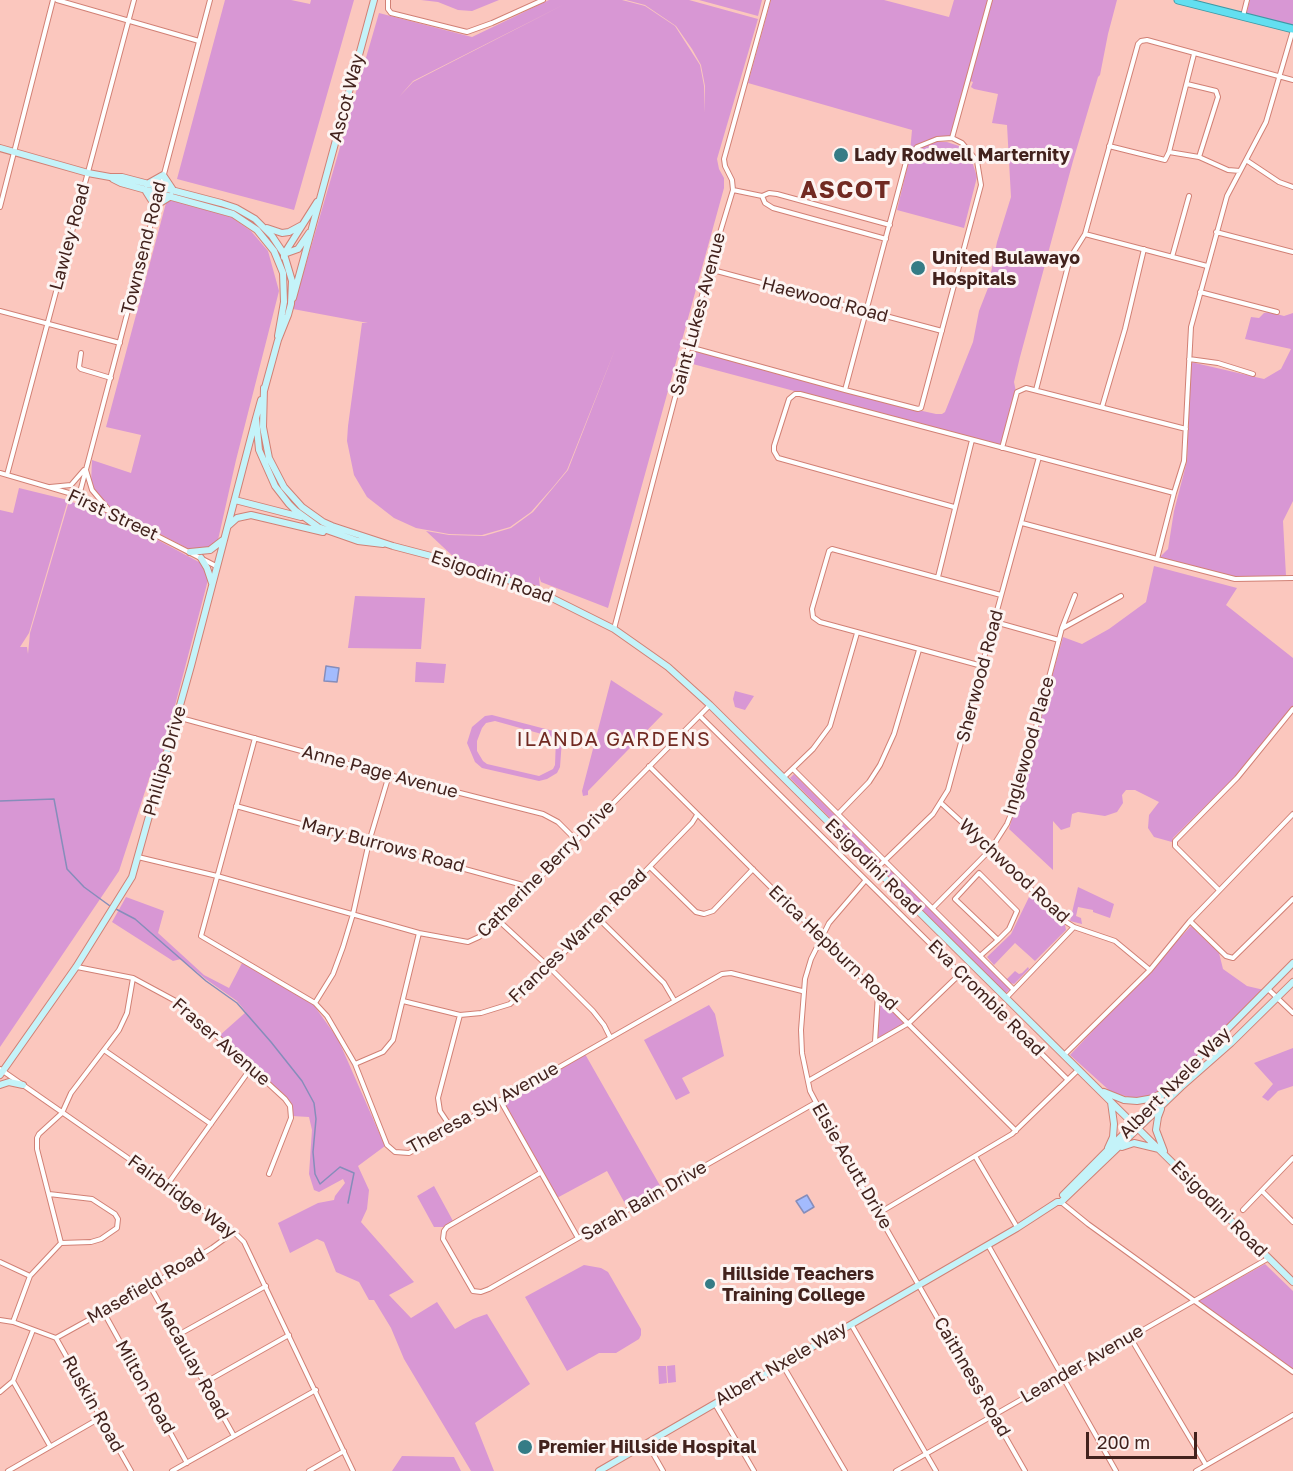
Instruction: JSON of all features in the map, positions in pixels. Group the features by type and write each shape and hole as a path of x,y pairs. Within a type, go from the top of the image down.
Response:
{"highway":[{"path":"1178,0 1293,30"}],"main road":[{"name":"Ascot Way","path":"291,304 297,289 374,0"},
{"name":"Esigodini Road","path":"0,148 88,172 122,177 172,194 236,208 260,228 284,254 292,281 291,304 278,340"},
{"path":"163,176 172,194 155,206 146,187 163,176"},
{"path":"285,290 287,279 284,254 321,195"},
{"path":"260,228 282,233 296,229 303,224"},
{"name":"Esigodini Road","path":"260,228 278,260 283,273 285,290 278,340 256,418 259,450 270,478 290,504 318,527 358,541 393,546"},
{"path":"284,254 298,249 312,228"},
{"name":"Esigodini Road","path":"264,388 265,441 274,470 291,496 302,507 323,522 393,546 518,582 562,601 614,629 668,667 710,705 1293,1282"},
{"name":"Phillips Drive","path":"1,1071 76,967 132,877 256,418"},
{"path":"235,500 323,522"},
{"path":"227,527 237,518 251,515 358,541"},
{"path":"190,552 210,550 223,540"},
{"path":"201,558 207,567 212,583"},
{"name":"Albert Nxele Way","path":"598,1471 988,1245 1059,1201 1117,1149 1169,1090 1293,963"},
{"name":"Albert Nxele Way","path":"1059,1201 1107,1151 1163,1106 1293,982"},
{"path":"0,1085 9,1082 22,1084"},
{"path":"1100,1091 1124,1100 1137,1101 1154,1098 1169,1090"},
{"path":"1107,1151 1113,1137 1111,1101"},
{"path":"1163,1106 1156,1130 1166,1154"},
{"path":"1117,1149 1134,1143 1160,1149"}],"street":[{"path":"0,207 55,0 199,41"},
{"name":"Lawley Road","path":"7,475 134,0"},
{"name":"Townsend Road","path":"79,496 210,0"},
{"path":"388,0 388,9 393,13 470,32 543,0"},
{"path":"768,0 724,159 724,166 732,180 733,190 762,196 769,193 777,194 890,225"},
{"path":"952,138 990,0"},
{"path":"1243,16 1246,0"},
{"path":"1156,560 1184,461 1190,330 1227,196 1266,122 1293,30"},
{"path":"1036,390 1070,258 1085,234 1138,44 1147,40 1293,80"},
{"path":"1109,146 1165,160 1194,54"},
{"path":"1187,84 1216,91 1218,94 1199,158"},
{"path":"689,347 845,390 920,409 981,185 977,161 962,143 952,138 928,141 917,147 906,162 845,390"},
{"path":"1169,152 1199,158 1228,170 1240,171"},
{"path":"1246,160 1279,182 1293,187"},
{"path":"1228,170 1237,178"},
{"name":"Saint Lukes Avenue","path":"614,629 709,269 733,190"},
{"path":"762,196 765,203 773,208 886,238"},
{"path":"1172,257 1189,196"},
{"path":"1216,232 1293,252"},
{"path":"1085,234 1207,266"},
{"path":"1102,407 1125,329 1144,249"},
{"name":"Haewood Road","path":"709,269 942,331"},
{"path":"1200,292 1277,312"},
{"path":"0,311 120,343"},
{"path":"81,353 79,367 81,369 111,378"},
{"path":"1189,359 1218,363 1253,374"},
{"path":"1002,447 1017,392 1026,388 1186,429"},
{"path":"954,507 780,459 775,453 774,446 789,399 795,394 800,394 1174,492"},
{"path":"938,577 972,440"},
{"name":"Sherwood Road","path":"876,869 917,831 941,803 954,775 1039,457"},
{"path":"47,487 71,485 85,469"},
{"path":"85,469 93,494 110,511"},
{"name":"First Street","path":"0,473 79,496 216,566"},
{"path":"1022,524 1235,579 1293,578"},
{"path":"982,666 815,620 812,609 829,551 832,549 1001,595"},
{"name":"Inglewood Place","path":"933,908 991,849 1004,832 1017,799 1062,628 1075,595"},
{"path":"1062,628 1121,596"},
{"path":"994,622 1059,640"},
{"path":"783,777 824,737 830,726 857,633"},
{"path":"838,814 869,782 880,765 894,734 919,650"},
{"name":"Catherine Berry Drive","path":"138,857 216,876 419,933 447,940 468,942 479,937 498,920 710,705"},
{"path":"1218,890 1175,846 1175,841 1238,778 1293,709"},
{"name":"Eva Crombie Road","path":"700,716 1067,1079"},
{"name":"Anne Page Avenue","path":"177,717 543,814 558,822 576,840"},
{"path":"216,876 255,738"},
{"name":"Erica Hepburn Road","path":"649,766 1016,1131"},
{"path":"793,769 1013,990"},
{"path":"315,1003 338,963 389,775"},
{"name":"Wychwood Road","path":"941,803 1060,918 1074,927 1115,941 1150,970"},
{"name":"Mary Burrows Road","path":"236,806 530,886"},
{"path":"1064,1055 1150,970 1218,890 1293,814"},
{"name":"Frances Warren Road","path":"403,1001 460,1015 481,1013 510,1004 600,919 692,824 697,815"},
{"path":"650,867 696,912 704,914 712,911 753,869"},
{"path":"980,956 998,940 1009,928 1017,911 979,873 955,899 998,940"},
{"name":"Theresa Sly Avenue","path":"216,876 202,938 315,1003 327,1016 355,1064 387,1145 395,1152 409,1153 722,974 727,973 802,991"},
{"name":"Elsie Acutt Drive","path":"865,881 840,909 820,938 811,959 802,991 802,1053 815,1102 918,1284"},
{"path":"1190,921 1226,956 1233,958 1293,899"},
{"path":"600,919 664,983 674,1000"},
{"path":"498,920 593,1011 610,1037"},
{"path":"1006,998 1074,927"},
{"path":"355,1064 375,1057 388,1048 396,1032 419,933"},
{"name":"Fraser Avenue","path":"76,967 133,978 183,1005 285,1099 292,1112 291,1118 269,1174"},
{"path":"808,1081 909,1023 960,974"},
{"path":"61,1243 37,1149 37,1138 62,1113 67,1100 123,1022 130,1003 133,978"},
{"path":"1268,989 1293,1012"},
{"path":"875,1042 878,993"},
{"path":"452,1129 440,1111 438,1098 460,1015"},
{"path":"104,1050 211,1124"},
{"path":"167,1185 251,1068"},
{"path":"879,1213 1016,1131 1078,1070"},
{"name":"Fairbridge Way","path":"1,1071 234,1232 249,1250 353,1471"},
{"path":"500,1100 578,1238"},
{"name":"Sarah Bain Drive","path":"540,1173 447,1227 444,1231 443,1239 471,1290 476,1292 489,1289 815,1102"},
{"path":"975,1156 1017,1228"},
{"path":"1243,1210 1293,1158"},
{"path":"1262,1191 1293,1222"},
{"path":"13,1322 30,1276 61,1243 91,1242 101,1239 117,1228 118,1219 115,1214 92,1199 48,1193"},
{"path":"1059,1201 1293,1372"},
{"name":"Masefield Road","path":"56,1338 150,1286 234,1232"},
{"path":"988,1245 1116,1471"},
{"name":"Leander Avenue","path":"896,1471 1269,1258"},
{"path":"0,1262 30,1276"},
{"name":"Caithness Road","path":"918,1284 1025,1471"},
{"name":"Macaulay Road","path":"150,1286 234,1436"},
{"path":"178,1335 266,1286"},
{"name":"Milton Road","path":"103,1311 187,1462"},
{"path":"0,1320 13,1322 56,1338"},
{"path":"851,1324 936,1471"},
{"path":"0,1392 13,1381 33,1330"},
{"path":"204,1383 289,1335"},
{"path":"1130,1337 1206,1465"},
{"name":"Ruskin Road","path":"56,1338 130,1471"},
{"path":"782,1364 845,1471"},
{"path":"13,1381 50,1446"},
{"path":"172,1471 316,1390"},
{"path":"715,1404 754,1471"},
{"path":"1196,1471 1293,1415"},
{"path":"8,1471 100,1418"},
{"path":"647,1443 663,1471"},
{"path":"309,1471 344,1451"}],"shaded area":[{"path":"225,0 291,0 310,4 311,0 354,0 294,210 177,179"},
{"path":"421,0 499,0 472,11 458,10 438,2"},
{"path":"549,0 622,0 645,6 675,26 700,65 704,86 704,113 705,86 701,65 692,49 676,26 645,5 626,0 689,0 758,19 717,159 724,178 724,188 608,608 541,582 539,576 540,588 458,561 426,531 449,535 484,536 511,528 533,512 568,470 616,347 567,470 531,512 510,527 482,535 449,534 416,528 394,518 367,497 354,475 347,441 348,426 362,323 368,323 293,309 379,13 472,37","holes":["565,4 413,82 399,97 413,81"]},
{"path":"699,0 762,0 758,16"},
{"path":"771,0 884,0 949,17 954,0 989,0 950,137 927,140 910,152 912,130 748,83"},
{"path":"992,0 1117,0 1100,75 1073,161 1020,357 1014,382 1016,392 1001,446 689,363 692,349 918,410 936,414 945,412 973,342 979,311 988,288 997,242 1011,197 1007,125 992,123 998,94 974,89 971,87 973,82 970,81"},
{"path":"1250,0 1293,0 1293,28 1246,15"},
{"path":"935,142 947,142 959,146 971,158 977,177 964,228 897,210 908,164 915,153"},
{"path":"170,199 231,217 251,231 268,251 279,291 218,540 207,549 187,548 110,508 92,490 91,483 92,460 131,473 141,435 106,427 166,203"},
{"path":"1269,312 1284,316 1293,313 1293,501 1283,521 1286,576 1234,577 1160,557 1168,549 1174,511 1187,461 1191,362 1264,379 1281,369 1291,349 1245,339 1251,317 1259,318"},
{"path":"19,488 68,500 29,633 20,647 27,647 28,654 30,633 69,501 109,514 199,562 205,569 208,580 157,774 152,770 119,871 0,1047 0,510 13,513"},
{"path":"1154,566 1237,588 1226,605 1293,658 1293,706 1235,777 1173,838 1172,842 1154,837 1148,828 1149,815 1159,802 1135,790 1126,790 1122,795 1123,803 1117,812 1105,816 1078,812 1072,814 1070,827 1061,830 1053,821 1053,870 1009,829 1063,637 1082,644 1109,629 1146,602"},
{"path":"355,596 425,598 421,649 348,648"},
{"path":"416,662 446,664 444,683 415,682"},
{"path":"611,680 663,714 588,791 588,795 583,796 582,791"},
{"path":"735,691 754,696 745,710 735,707 733,699"},
{"path":"492,715 557,732 562,740 560,767 557,773 539,781 482,768 475,762 467,743 472,727 485,716","holes":["495,721 556,738 555,765 553,769 539,776 487,764 477,751 477,741 482,728 486,723"]},
{"path":"794,774 881,861 877,865 790,778"},
{"path":"888,867 1010,989 1006,993 883,871"},
{"path":"1078,887 1114,904 1110,918 1093,912 1093,910 1078,907 1076,916 1081,918 1082,924 1070,921"},
{"path":"1031,893 1065,925 1066,930 1035,961 1015,943 994,965 987,957 1011,934"},
{"path":"126,897 164,911 158,933 204,975 229,988 242,963 313,1004 338,1039 385,1146 358,1166 369,1190 367,1209 361,1222 414,1282 389,1295 411,1318 437,1302 455,1329 487,1314 530,1384 475,1423 494,1471 471,1471 404,1359 391,1328 374,1300 369,1300 359,1282 336,1272 324,1242 317,1239 290,1253 278,1223 318,1203 334,1200 345,1183 343,1179 319,1192 314,1190 309,1174 312,1130 309,1117 292,1116 291,1105 219,1036 246,1012 237,1001 181,959 173,961 112,922"},
{"path":"1191,926 1219,953 1223,969 1247,986 1264,990 1158,1093 1148,1098 1136,1099 1111,1092 1070,1055"},
{"path":"1028,967 1029,969 1014,984 1003,977 1007,979 1015,971 1022,973"},
{"path":"879,996 907,1022 877,1040"},
{"path":"709,1005 715,1014 724,1056 682,1078 690,1093 676,1100 644,1040"},
{"path":"1293,1048 1293,1086 1278,1091 1268,1101 1262,1097 1273,1084 1254,1063"},
{"path":"585,1054 662,1189 628,1209 607,1171 555,1199 504,1106 507,1099"},
{"path":"434,1186 453,1221 445,1227 434,1227 417,1196"},
{"path":"1265,1264 1293,1291 1293,1369 1199,1302"},
{"path":"584,1265 601,1268 608,1272 641,1329 641,1335 639,1339 616,1353 599,1353 567,1371 525,1297"},
{"path":"675,1365 676,1382 668,1383 667,1366"},
{"path":"658,1366 666,1366 667,1383 659,1384"},
{"path":"402,1456 454,1457 461,1471 392,1471"}],"water":[{"path":"326,666 339,668 337,682 324,681"},
{"path":"807,1195 814,1207 804,1213 796,1201"}],"waterway":[{"path":"0,801 54,799 67,869 84,887 110,906"},
{"path":"114,908 135,919 206,981 237,1003 302,1081 314,1103 315,1174 320,1184 340,1167 354,1173 348,1203"}],"place":[{"name":"Lady Rodwell Marternity","path":"841,155"},
{"name":"United Bulawayo Hospitals","path":"918,268"},
{"name":"Hillside Teachers Training College","path":"710,1284"},
{"name":"Premier Hillside Hospital","path":"525,1447"}],"district":[{"name":"ASCOT","path":"846,190"},
{"name":"ILANDA GARDENS","path":"614,740"}]}
